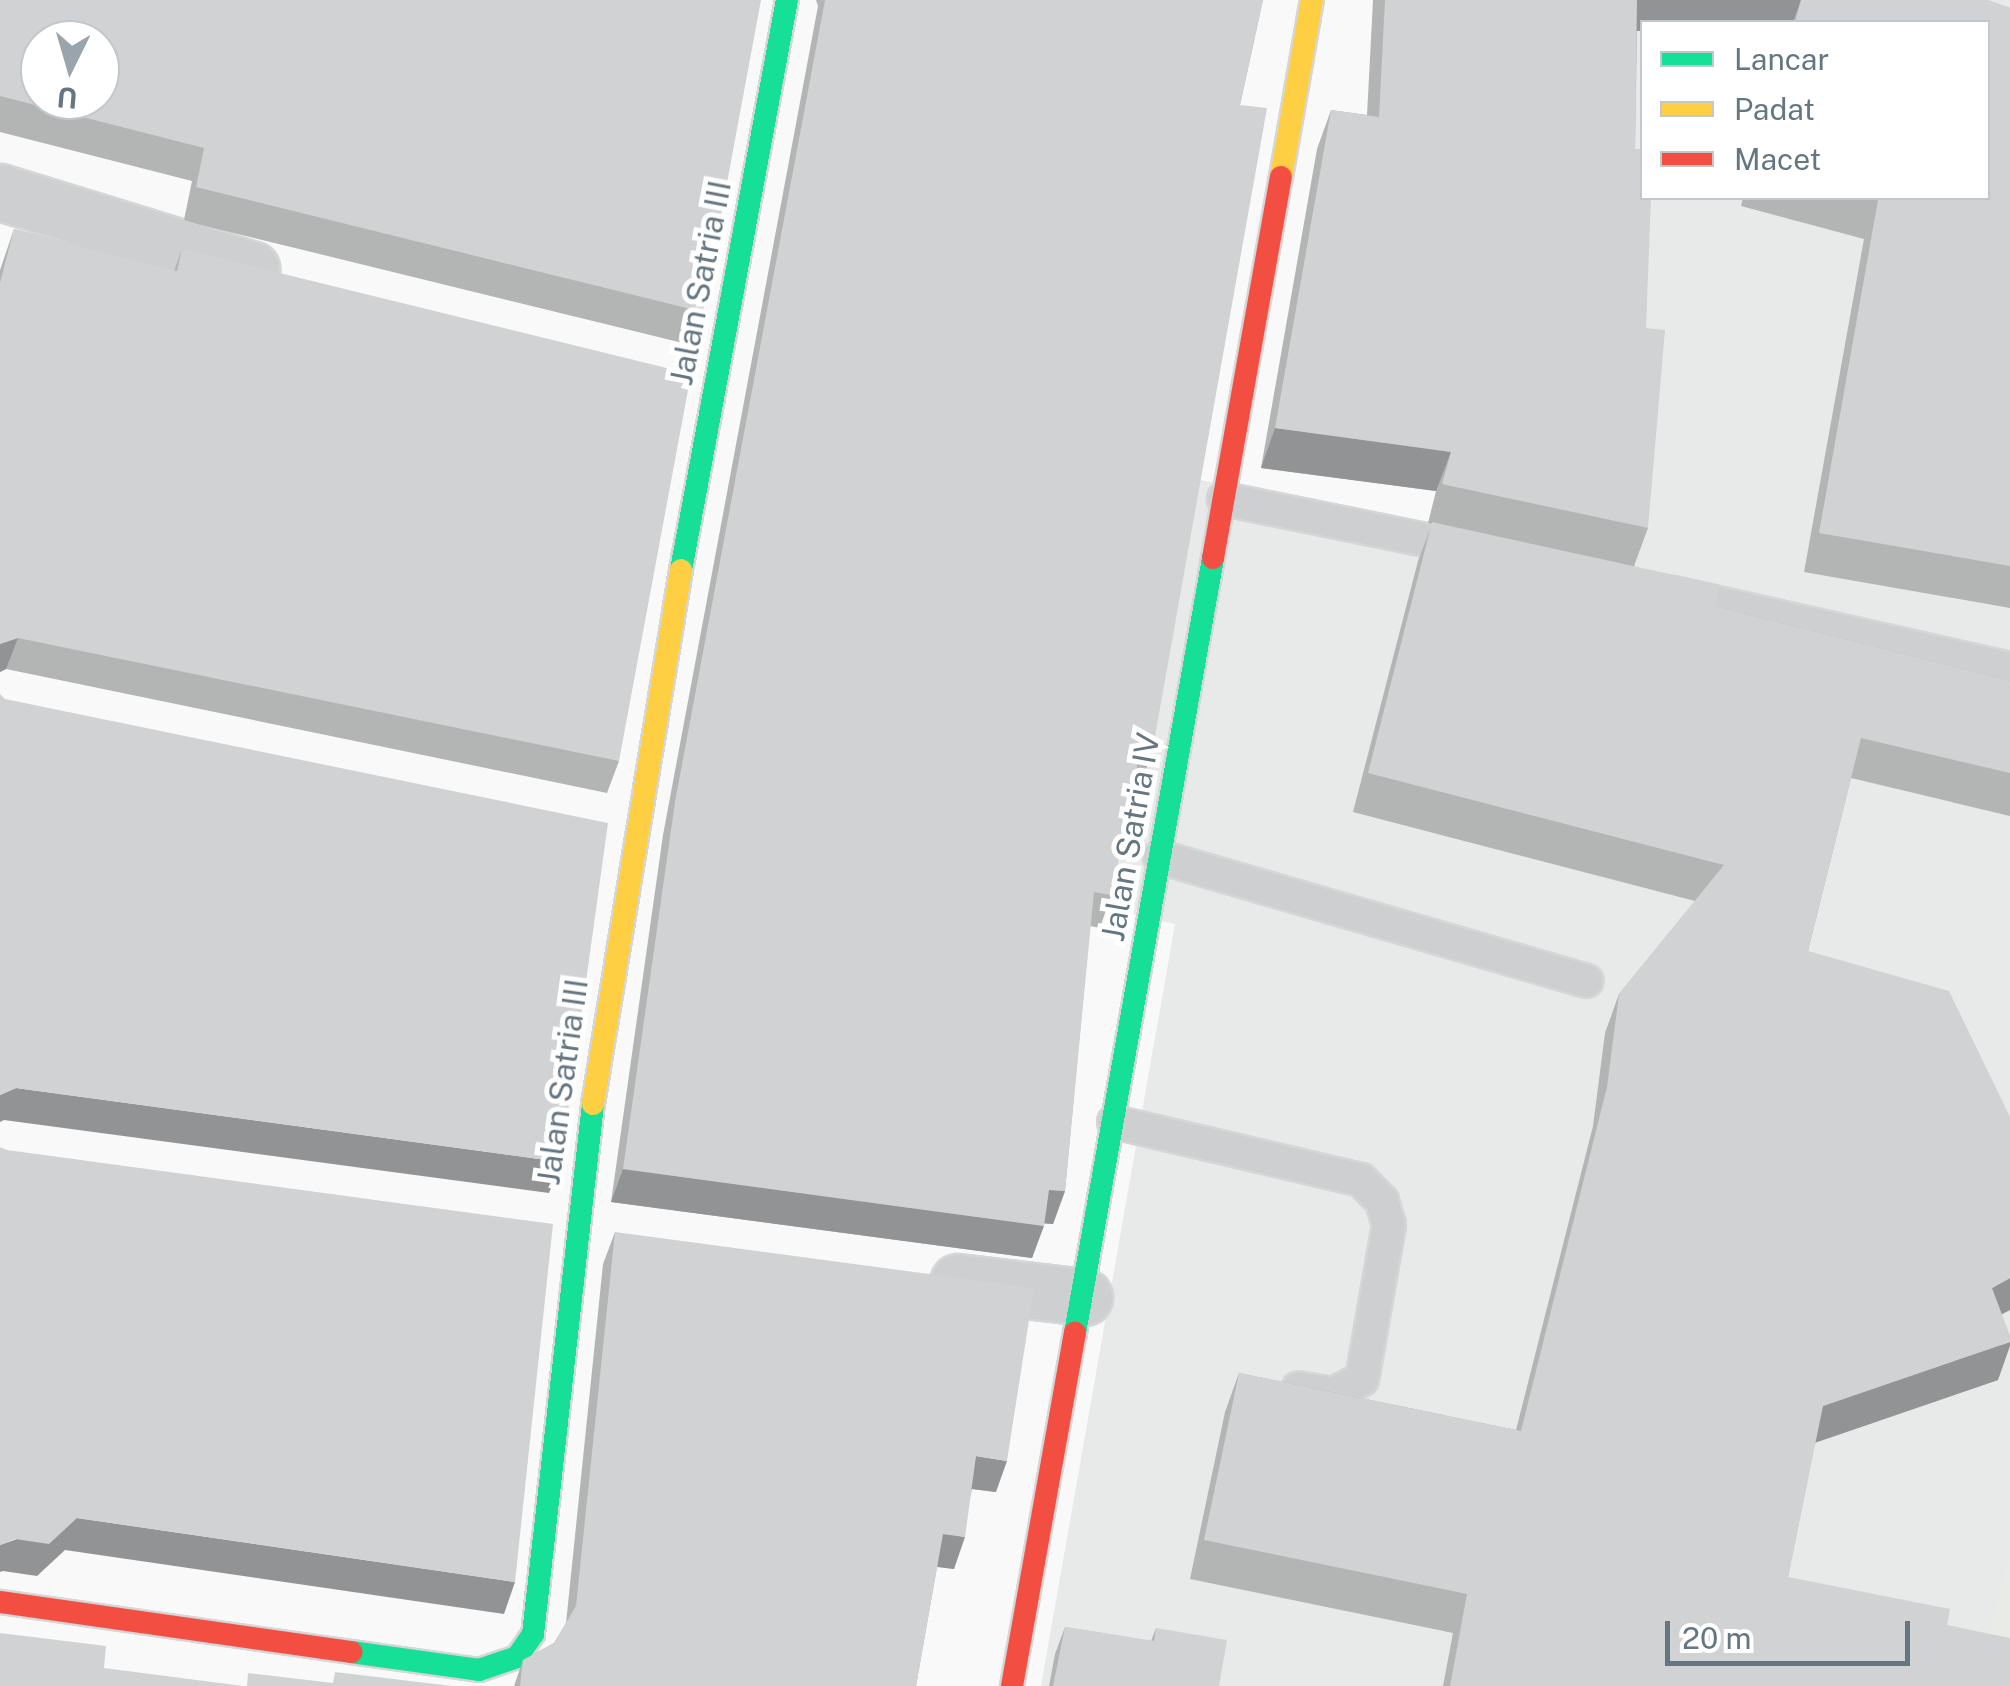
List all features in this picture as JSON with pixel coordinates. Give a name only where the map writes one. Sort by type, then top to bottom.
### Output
[{"type":"street","name":"Jalan Satria III","points":[[0,1602],[479,1670],[517,1657],[533,1634],[613,826],[716,383],[787,0]]},
{"type":"street","name":"Jalan Satria IV","points":[[1012,1686],[1312,0]]},
{"type":"street","points":[[0,192],[106,232],[301,281]]},
{"type":"street","points":[[659,369],[716,383]]},
{"type":"street","points":[[517,1226],[633,1241]]},
{"type":"street","points":[[908,1276],[1084,1298]]},
{"type":"lane","points":[[1224,499],[1512,558]]},
{"type":"lane","points":[[1643,587],[2010,670]]},
{"type":"lane","points":[[1160,857],[1586,981]]},
{"type":"lane","points":[[1114,1122],[1360,1180],[1382,1201],[1389,1225],[1362,1379],[1334,1394],[1262,1382]]},
{"type":"shaded area","points":[[1594,0],[2010,0],[2010,1686],[1041,1686],[1175,924],[849,847],[923,427],[1576,552]]},
{"type":"shaded area","points":[[2010,1555],[2010,1651],[1985,1646]]},
{"type":"building","points":[[0,0],[761,0],[703,312],[196,187],[204,148],[94,120],[120,120],[120,20],[20,20],[20,101],[0,96]]},
{"type":"building","points":[[825,0],[1263,0],[1240,105],[1267,108],[1152,753],[1140,751],[1111,895],[1094,892],[1065,1191],[1049,1190],[1044,1226],[623,1169],[675,802]]},
{"type":"building","points":[[1385,0],[1637,0],[1635,149],[1640,149],[1640,200],[1651,200],[1646,328],[1665,330],[1648,528],[1442,484],[1451,452],[1275,428],[1331,110],[1379,117]]},
{"type":"building","points":[[1801,0],[1987,0],[2010,8],[2010,566],[1819,533],[1878,200],[1990,200],[1990,20],[1796,20]]},
{"type":"building","points":[[14,229],[177,271],[182,249],[691,374],[619,761],[18,638],[0,644],[0,283]]},
{"type":"building","points":[[1432,522],[1720,585],[1715,606],[2010,681],[2010,773],[1861,738],[1808,951],[1949,991],[2010,1117],[2010,1278],[1992,1288],[2010,1342],[1823,1406],[1788,1577],[1950,1609],[1947,1625],[2010,1638],[2010,1686],[1450,1686],[1467,1594],[1204,1540],[1239,1373],[1521,1431],[1607,1087],[1619,994],[1724,865],[1368,773]]},
{"type":"building","points":[[0,694],[5,699],[608,823],[561,1162],[16,1088],[0,1095]]},
{"type":"building","points":[[0,1147],[553,1224],[515,1582],[77,1518],[49,1544],[15,1539],[0,1545]]},
{"type":"building","points":[[615,1232],[1034,1288],[1007,1461],[976,1456],[965,1537],[943,1534],[916,1686],[520,1686],[523,1660],[554,1643],[576,1606]]},
{"type":"building","points":[[1065,1627],[1154,1641],[1156,1628],[1227,1640],[1219,1686],[1053,1686]]},
{"type":"building","points":[[0,1633],[106,1646],[104,1668],[243,1686],[0,1686]]},
{"type":"building","points":[[335,1672],[452,1686],[247,1686],[248,1673],[333,1683]]},
{"type":"traffic: fast","points":[[681,570],[787,0]]},
{"type":"traffic: fast","points":[[1075,1333],[1213,558]]},
{"type":"traffic: fast","points":[[351,1652],[479,1670],[517,1657],[533,1634],[593,1104]]},
{"type":"traffic: slow","points":[[1281,177],[1312,0]]},
{"type":"traffic: slow","points":[[593,1104],[681,570]]},
{"type":"traffic: jam","points":[[1213,558],[1281,177]]},
{"type":"traffic: jam","points":[[1012,1686],[1075,1333]]},
{"type":"traffic: jam","points":[[0,1602],[351,1652]]}]
